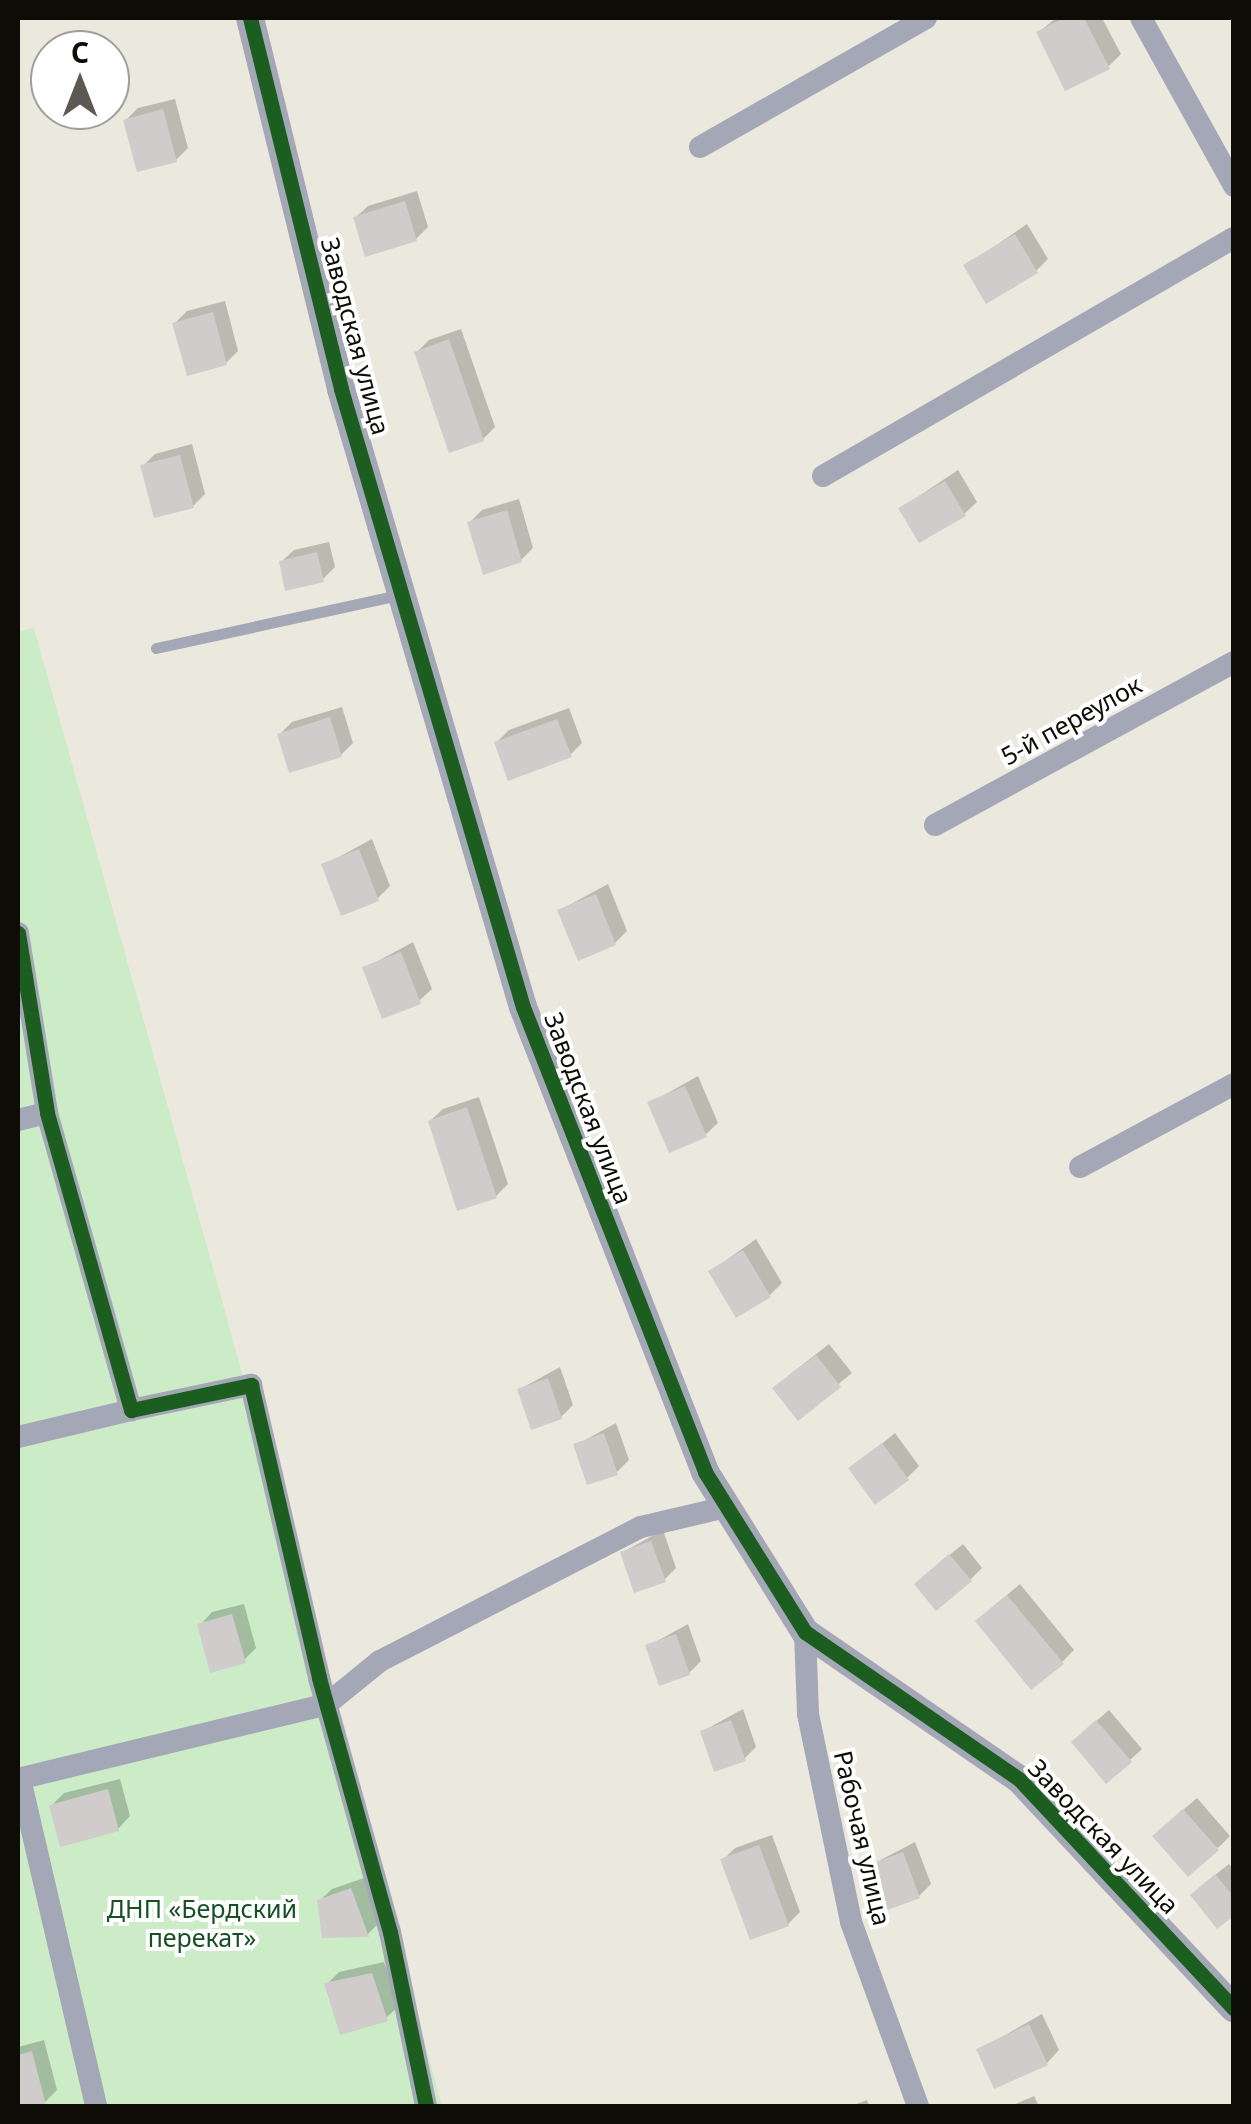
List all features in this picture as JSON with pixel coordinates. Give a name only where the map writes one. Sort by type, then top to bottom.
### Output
[{"type":"street","name":"Заводская улица","points":[[250,18],[342,389],[523,1007],[705,1472],[804,1632],[1020,1780],[1234,2009]]},
{"type":"street","points":[[700,146],[926,18]]},
{"type":"street","points":[[1140,18],[1234,186]]},
{"type":"street","points":[[823,476],[1234,238]]},
{"type":"street","name":"5-й переулок","points":[[935,825],[1234,662]]},
{"type":"street","points":[[18,933],[47,1113],[131,1410]]},
{"type":"street","points":[[1080,1168],[1234,1084]]},
{"type":"street","points":[[18,1120],[47,1113]]},
{"type":"street","points":[[18,1437],[251,1385],[326,1704],[390,1932],[426,2106]]},
{"type":"street","points":[[96,2106],[19,1779],[326,1704],[380,1661],[641,1528],[726,1507]]},
{"type":"street","name":"Рабочая улица","points":[[804,1632],[808,1714],[851,1922],[918,2106]]},
{"type":"lane","points":[[156,648],[402,594]]},
{"type":"green space","name":"ДНП «Бердский перекат»","points":[[34,628],[442,2106],[18,2106],[18,632]]},
{"type":"building","points":[[1064,18],[1084,18],[1110,69],[1065,91],[1036,32]]},
{"type":"building","points":[[163,109],[177,162],[137,172],[126,130],[130,130],[130,118]]},
{"type":"building","points":[[405,201],[417,241],[365,257],[353,217]]},
{"type":"building","points":[[1015,234],[1038,273],[986,304],[963,265]]},
{"type":"building","points":[[213,312],[227,365],[187,376],[172,323]]},
{"type":"building","points":[[449,339],[484,441],[449,453],[414,352]]},
{"type":"building","points":[[180,455],[194,508],[154,518],[140,465]]},
{"type":"building","points":[[945,481],[966,516],[919,543],[898,508]]},
{"type":"building","points":[[507,510],[522,562],[483,575],[467,522]]},
{"type":"building","points":[[317,552],[324,582],[285,591],[279,561]]},
{"type":"building","points":[[330,717],[342,757],[289,773],[277,734]]},
{"type":"building","points":[[557,719],[572,757],[508,781],[494,742]]},
{"type":"building","points":[[359,849],[379,901],[341,916],[321,864]]},
{"type":"building","points":[[596,894],[616,945],[578,961],[557,910]]},
{"type":"building","points":[[401,952],[421,1004],[382,1019],[362,967]]},
{"type":"building","points":[[685,1086],[707,1137],[669,1153],[647,1102]]},
{"type":"building","points":[[467,1107],[497,1198],[457,1211],[428,1121]]},
{"type":"building","points":[[743,1250],[771,1297],[736,1318],[708,1271]]},
{"type":"building","points":[[816,1355],[841,1387],[798,1421],[772,1388]]},
{"type":"building","points":[[548,1378],[562,1419],[531,1430],[517,1389]]},
{"type":"building","points":[[604,1433],[618,1475],[587,1485],[573,1444]]},
{"type":"building","points":[[882,1443],[909,1480],[875,1505],[848,1468]]},
{"type":"building","points":[[651,1541],[666,1582],[634,1593],[620,1552]]},
{"type":"building","points":[[949,1554],[972,1581],[936,1611],[914,1584]]},
{"type":"building","points":[[1007,1595],[1064,1664],[1031,1690],[975,1621]]},
{"type":"building","points":[[232,1614],[246,1663],[210,1673],[197,1624]]},
{"type":"building","points":[[676,1634],[690,1675],[659,1686],[645,1645]]},
{"type":"building","points":[[731,1720],[746,1761],[714,1772],[700,1731]]},
{"type":"building","points":[[1096,1720],[1132,1762],[1106,1784],[1071,1742]]},
{"type":"building","points":[[108,1789],[119,1831],[60,1847],[49,1805]]},
{"type":"building","points":[[1183,1809],[1219,1850],[1188,1877],[1152,1836]]},
{"type":"building","points":[[759,1845],[789,1926],[750,1940],[720,1859]]},
{"type":"building","points":[[903,1852],[920,1898],[885,1911],[869,1865]]},
{"type":"building","points":[[1215,1874],[1234,1897],[1234,1916],[1217,1929],[1190,1895]]},
{"type":"building","points":[[351,1888],[369,1937],[322,1938],[317,1900]]},
{"type":"building","points":[[372,1973],[388,2021],[340,2035],[324,1983]]},
{"type":"building","points":[[1029,2024],[1048,2065],[994,2089],[976,2049]]},
{"type":"building","points":[[32,2051],[46,2105],[18,2106],[18,2055]]},
{"type":"cycle path","points":[[250,18],[341,389],[523,1007],[705,1472],[805,1632],[1020,1780],[1234,2009]]},
{"type":"cycle path","points":[[18,933],[47,1113],[131,1410],[251,1385],[319,1678],[390,1932],[426,2106]]}]
